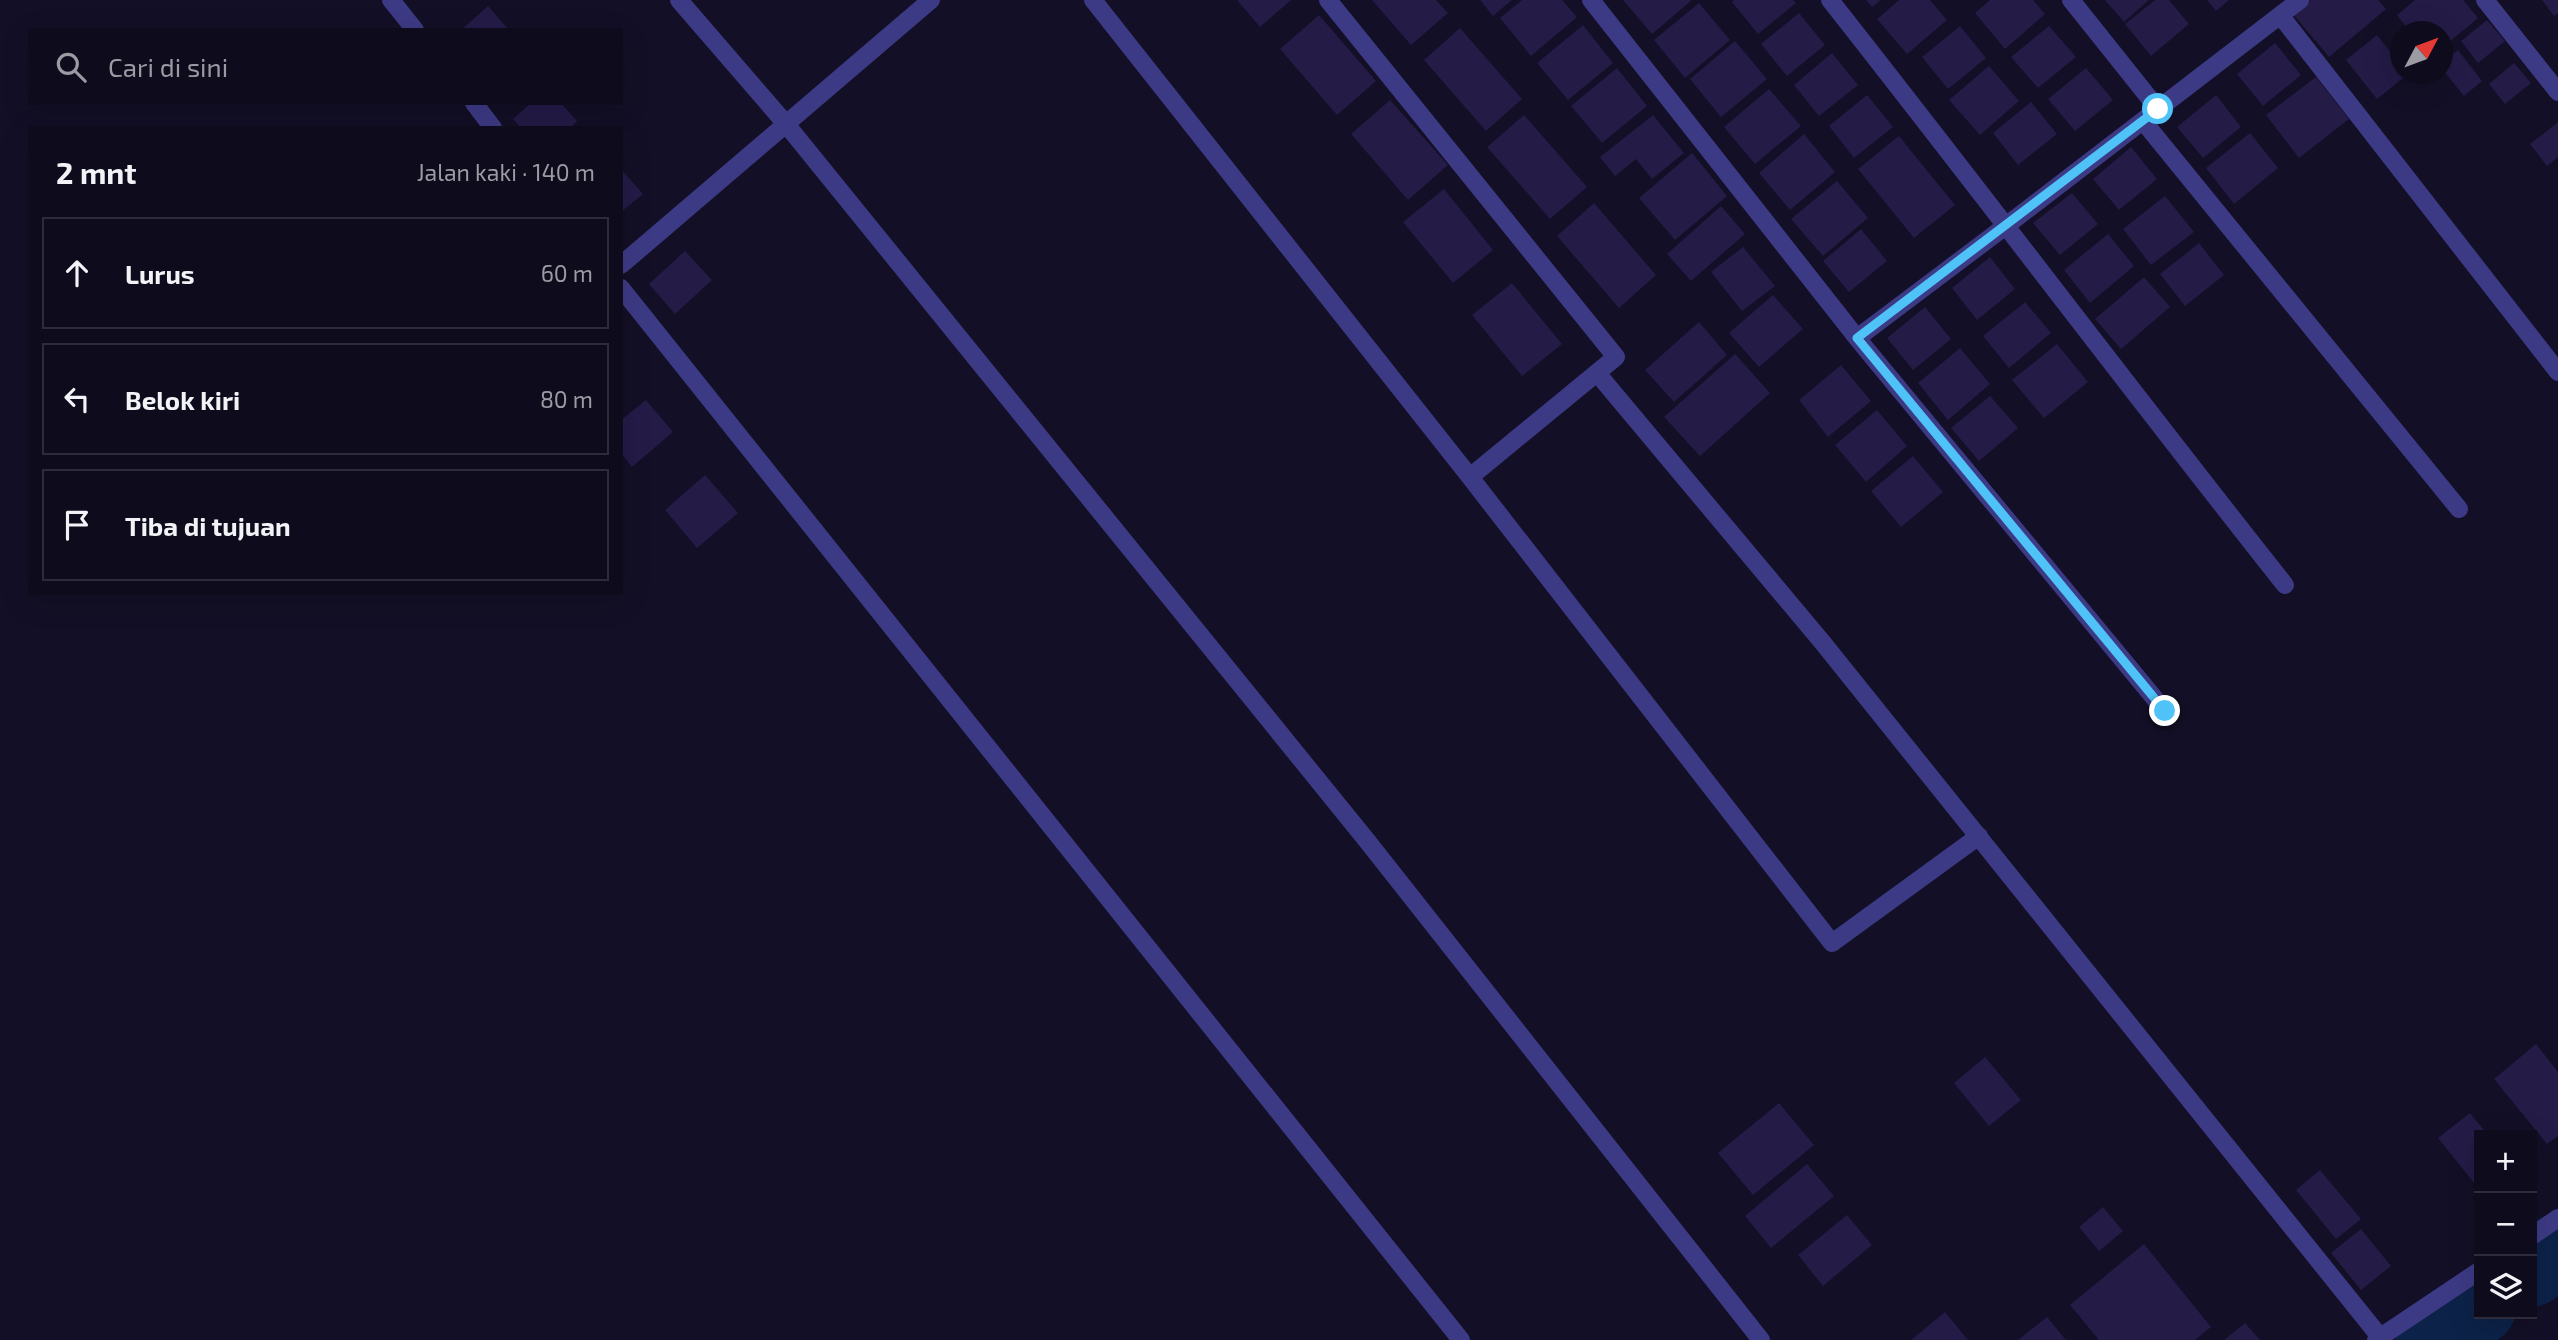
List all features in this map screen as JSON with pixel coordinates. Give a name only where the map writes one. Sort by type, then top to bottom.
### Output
[{"type":"street","points":[[391,0],[413,28]]},
{"type":"street","points":[[678,0],[786,124],[1367,842],[1760,1340]]},
{"type":"street","points":[[623,263],[931,0]]},
{"type":"street","points":[[1093,0],[1470,477],[1832,943],[1979,836]]},
{"type":"street","points":[[1328,0],[1616,357],[1470,477]]},
{"type":"street","points":[[1591,0],[1857,338],[2165,711]]},
{"type":"street","points":[[1830,0],[2007,226],[2133,393],[2285,585]]},
{"type":"street","points":[[2071,0],[2158,109]]},
{"type":"street","points":[[1857,338],[2300,0]]},
{"type":"street","points":[[2485,0],[2558,92]]},
{"type":"street","points":[[2280,15],[2558,372]]},
{"type":"street","points":[[476,105],[491,126]]},
{"type":"street","points":[[2143,121],[2459,509]]},
{"type":"street","points":[[623,291],[1461,1340]]},
{"type":"street","points":[[1597,373],[1823,643],[2378,1339],[2474,1274]]},
{"type":"street","points":[[2537,1233],[2558,1218]]},
{"type":"building","points":[[1237,0],[1291,0],[1260,27]]},
{"type":"building","points":[[1372,0],[1436,0],[1448,13],[1411,45]]},
{"type":"building","points":[[1480,0],[1512,0],[1493,16]]},
{"type":"building","points":[[1522,0],[1562,0],[1577,17],[1531,56],[1500,18]]},
{"type":"building","points":[[1623,0],[1692,0],[1652,34]]},
{"type":"building","points":[[1793,0],[1796,3],[1758,34],[1732,2]]},
{"type":"building","points":[[1866,0],[1881,0],[1872,7]]},
{"type":"building","points":[[1899,0],[1930,0],[1947,20],[1907,54],[1877,19]]},
{"type":"building","points":[[1990,0],[2033,0],[2045,14],[2005,49],[1975,13]]},
{"type":"building","points":[[2105,0],[2149,0],[2124,22]]},
{"type":"building","points":[[2155,0],[2169,0],[2189,24],[2151,56],[2125,24]]},
{"type":"building","points":[[2207,0],[2229,0],[2216,11]]},
{"type":"building","points":[[2310,0],[2378,0],[2386,9],[2329,57],[2293,14]]},
{"type":"building","points":[[2415,0],[2463,0],[2478,18],[2453,39],[2453,21],[2402,21],[2397,15]]},
{"type":"building","points":[[2542,0],[2558,0],[2558,13],[2554,16]]},
{"type":"building","points":[[1699,3],[1730,40],[1685,78],[1654,40]]},
{"type":"building","points":[[488,6],[507,28],[463,28]]},
{"type":"building","points":[[1799,13],[1825,45],[1787,76],[1761,44]]},
{"type":"building","points":[[1319,15],[1376,81],[1337,115],[1280,49]]},
{"type":"building","points":[[2487,20],[2505,41],[2478,63],[2461,41]]},
{"type":"building","points":[[1583,25],[1613,63],[1568,100],[1537,63]]},
{"type":"building","points":[[1960,26],[1986,58],[1948,89],[1922,57]]},
{"type":"building","points":[[2049,26],[2076,57],[2038,88],[2011,57]]},
{"type":"building","points":[[1460,28],[1522,99],[1486,131],[1424,60]]},
{"type":"building","points":[[2377,35],[2390,51],[2390,84],[2396,84],[2377,99],[2346,60]]},
{"type":"building","points":[[1735,41],[1767,79],[1721,117],[1690,79]]},
{"type":"building","points":[[2275,43],[2301,75],[2263,106],[2237,74]]},
{"type":"building","points":[[2458,50],[2482,81],[2464,96],[2453,82],[2453,54]]},
{"type":"building","points":[[1832,53],[1858,85],[1819,116],[1794,85]]},
{"type":"building","points":[[2514,63],[2531,83],[2505,104],[2489,84]]},
{"type":"building","points":[[1989,66],[2019,101],[1980,135],[1949,100]]},
{"type":"building","points":[[1617,68],[1647,106],[1602,143],[1571,106]]},
{"type":"building","points":[[2086,68],[2113,100],[2075,131],[2048,99]]},
{"type":"building","points":[[2316,77],[2349,119],[2299,158],[2266,115]]},
{"type":"building","points":[[1769,89],[1801,126],[1755,164],[1724,127]]},
{"type":"building","points":[[1867,95],[1893,127],[1854,158],[1829,126]]},
{"type":"building","points":[[2216,95],[2241,127],[2203,158],[2177,127]]},
{"type":"building","points":[[1390,100],[1448,165],[1408,200],[1351,134]]},
{"type":"building","points":[[2031,102],[2057,134],[2018,165],[1993,133]]},
{"type":"building","points":[[529,105],[563,105],[577,121],[572,126],[519,126],[513,119]]},
{"type":"building","points":[[1524,115],[1587,187],[1550,219],[1487,147]]},
{"type":"building","points":[[1653,115],[1684,153],[1652,179],[1636,159],[1615,176],[1600,157]]},
{"type":"building","points":[[2558,122],[2558,157],[2547,166],[2530,144]]},
{"type":"building","points":[[2250,133],[2278,168],[2234,204],[2206,168]]},
{"type":"building","points":[[1804,134],[1835,172],[1790,210],[1759,173]]},
{"type":"building","points":[[1899,136],[1955,205],[1914,238],[1858,169]]},
{"type":"building","points":[[2131,147],[2157,179],[2119,210],[2093,179]]},
{"type":"building","points":[[1692,153],[1727,196],[1675,240],[1639,198]]},
{"type":"building","points":[[623,171],[643,194],[623,210]]},
{"type":"building","points":[[1837,181],[1868,218],[1823,256],[1791,219]]},
{"type":"building","points":[[1444,189],[1493,250],[1453,283],[1403,222]]},
{"type":"building","points":[[2072,193],[2098,224],[2060,255],[2033,223]]},
{"type":"building","points":[[2165,196],[2194,232],[2151,265],[2123,229]]},
{"type":"building","points":[[1594,203],[1656,275],[1619,308],[1557,236]]},
{"type":"building","points":[[1721,206],[1745,234],[1691,281],[1667,254]]},
{"type":"building","points":[[1861,229],[1887,261],[1849,292],[1823,261]]},
{"type":"building","points":[[2108,234],[2134,266],[2090,303],[2064,270]]},
{"type":"building","points":[[2199,243],[2224,275],[2185,306],[2160,274]]},
{"type":"building","points":[[1743,247],[1775,286],[1742,311],[1711,272]]},
{"type":"building","points":[[685,251],[712,280],[675,314],[649,284]]},
{"type":"building","points":[[1990,257],[2015,289],[1977,320],[1952,288]]},
{"type":"building","points":[[2144,277],[2170,307],[2121,349],[2095,319]]},
{"type":"building","points":[[1512,283],[1562,344],[1522,376],[1472,315]]},
{"type":"building","points":[[1773,295],[1803,329],[1759,367],[1729,333]]},
{"type":"building","points":[[2025,302],[2051,333],[2009,368],[1983,336]]},
{"type":"building","points":[[1925,307],[1951,339],[1913,370],[1887,338]]},
{"type":"building","points":[[1699,322],[1727,355],[1674,402],[1645,370]]},
{"type":"building","points":[[2057,344],[2088,382],[2044,418],[2012,380]]},
{"type":"building","points":[[1960,348],[1990,384],[1948,420],[1918,383]]},
{"type":"building","points":[[1735,354],[1770,393],[1700,456],[1664,417]]},
{"type":"building","points":[[1841,365],[1871,401],[1828,437],[1799,400]]},
{"type":"building","points":[[1990,396],[2018,428],[1979,461],[1951,428]]},
{"type":"building","points":[[646,400],[673,432],[632,467],[623,456],[623,418]]},
{"type":"building","points":[[1877,410],[1907,446],[1866,482],[1835,445]]},
{"type":"building","points":[[1913,456],[1943,492],[1901,527],[1871,491]]},
{"type":"building","points":[[705,475],[738,513],[697,548],[665,510]]},
{"type":"building","points":[[2536,1044],[2558,1072],[2558,1136],[2547,1144],[2494,1079]]},
{"type":"building","points":[[1985,1057],[2021,1100],[1989,1126],[1954,1083]]},
{"type":"building","points":[[1779,1103],[1814,1145],[1753,1195],[1718,1153]]},
{"type":"building","points":[[2470,1113],[2484,1130],[2474,1130],[2474,1183],[2438,1138]]},
{"type":"building","points":[[1807,1164],[1834,1196],[1771,1248],[1745,1216]]},
{"type":"building","points":[[2320,1170],[2361,1219],[2336,1239],[2296,1190]]},
{"type":"building","points":[[2103,1207],[2123,1231],[2099,1251],[2079,1227]]},
{"type":"building","points":[[1847,1215],[1872,1245],[1823,1286],[1798,1255]]},
{"type":"building","points":[[2361,1229],[2391,1266],[2361,1290],[2331,1253]]},
{"type":"building","points":[[2144,1244],[2211,1327],[2195,1340],[2099,1340],[2070,1305]]},
{"type":"building","points":[[1945,1312],[1968,1340],[1911,1340]]},
{"type":"building","points":[[2047,1317],[2066,1340],[2018,1340]]},
{"type":"building","points":[[2245,1323],[2260,1340],[2224,1340]]},
{"type":"waterway","points":[[2537,1266],[2558,1251]]},
{"type":"waterway","points":[[2433,1340],[2474,1311]]},
{"type":"route","points":[[2158,109],[1857,338],[2165,711]]}]
